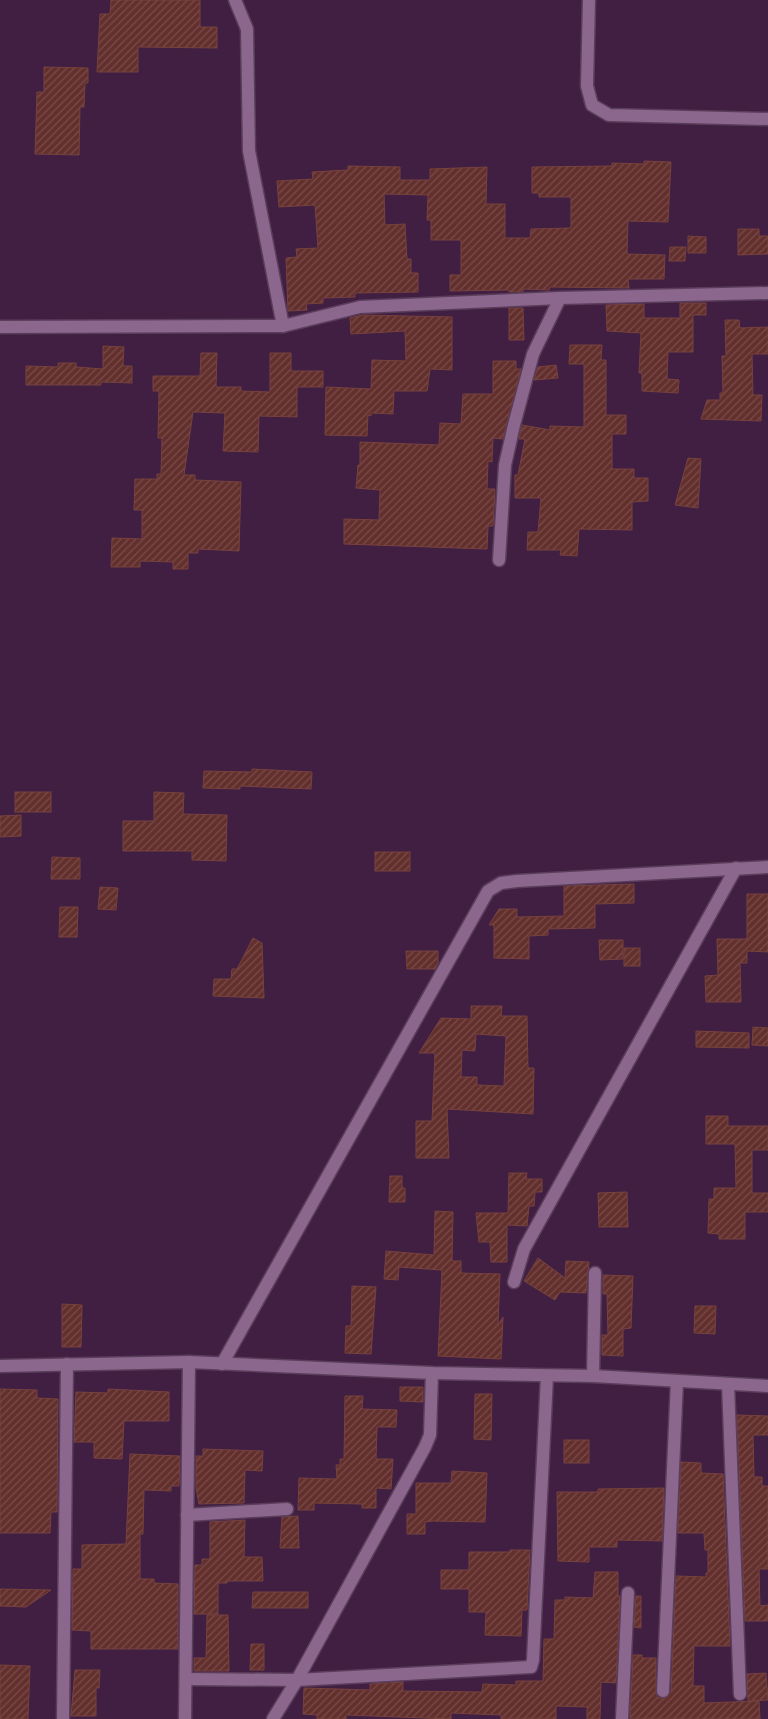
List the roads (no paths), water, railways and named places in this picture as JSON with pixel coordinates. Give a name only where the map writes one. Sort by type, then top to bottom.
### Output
[{"type":"street","points":[[236,0],[246,29],[249,151],[283,326]]},
{"type":"street","points":[[589,0],[587,86],[592,105],[610,116],[768,119]]},
{"type":"street","points":[[0,327],[283,326],[360,307],[560,298],[768,293]]},
{"type":"street","points":[[499,560],[506,465],[513,433],[533,354],[560,298]]},
{"type":"street","points":[[222,1364],[488,891],[501,883],[517,881],[768,867]]},
{"type":"street","points":[[514,1282],[524,1248],[736,868]]},
{"type":"street","points":[[593,1376],[595,1273]]},
{"type":"street","points":[[185,1719],[189,1362]]},
{"type":"street","points":[[0,1366],[189,1362],[432,1373],[593,1376],[768,1386]]},
{"type":"street","points":[[63,1719],[67,1364]]},
{"type":"street","points":[[273,1719],[297,1680],[425,1448],[430,1435],[432,1373]]},
{"type":"street","points":[[186,1679],[297,1680],[531,1667],[533,1660],[546,1376]]},
{"type":"street","points":[[663,1690],[677,1380]]},
{"type":"street","points":[[728,1384],[740,1694]]},
{"type":"street","points":[[187,1515],[287,1510]]},
{"type":"street","points":[[622,1719],[628,1593]]}]
